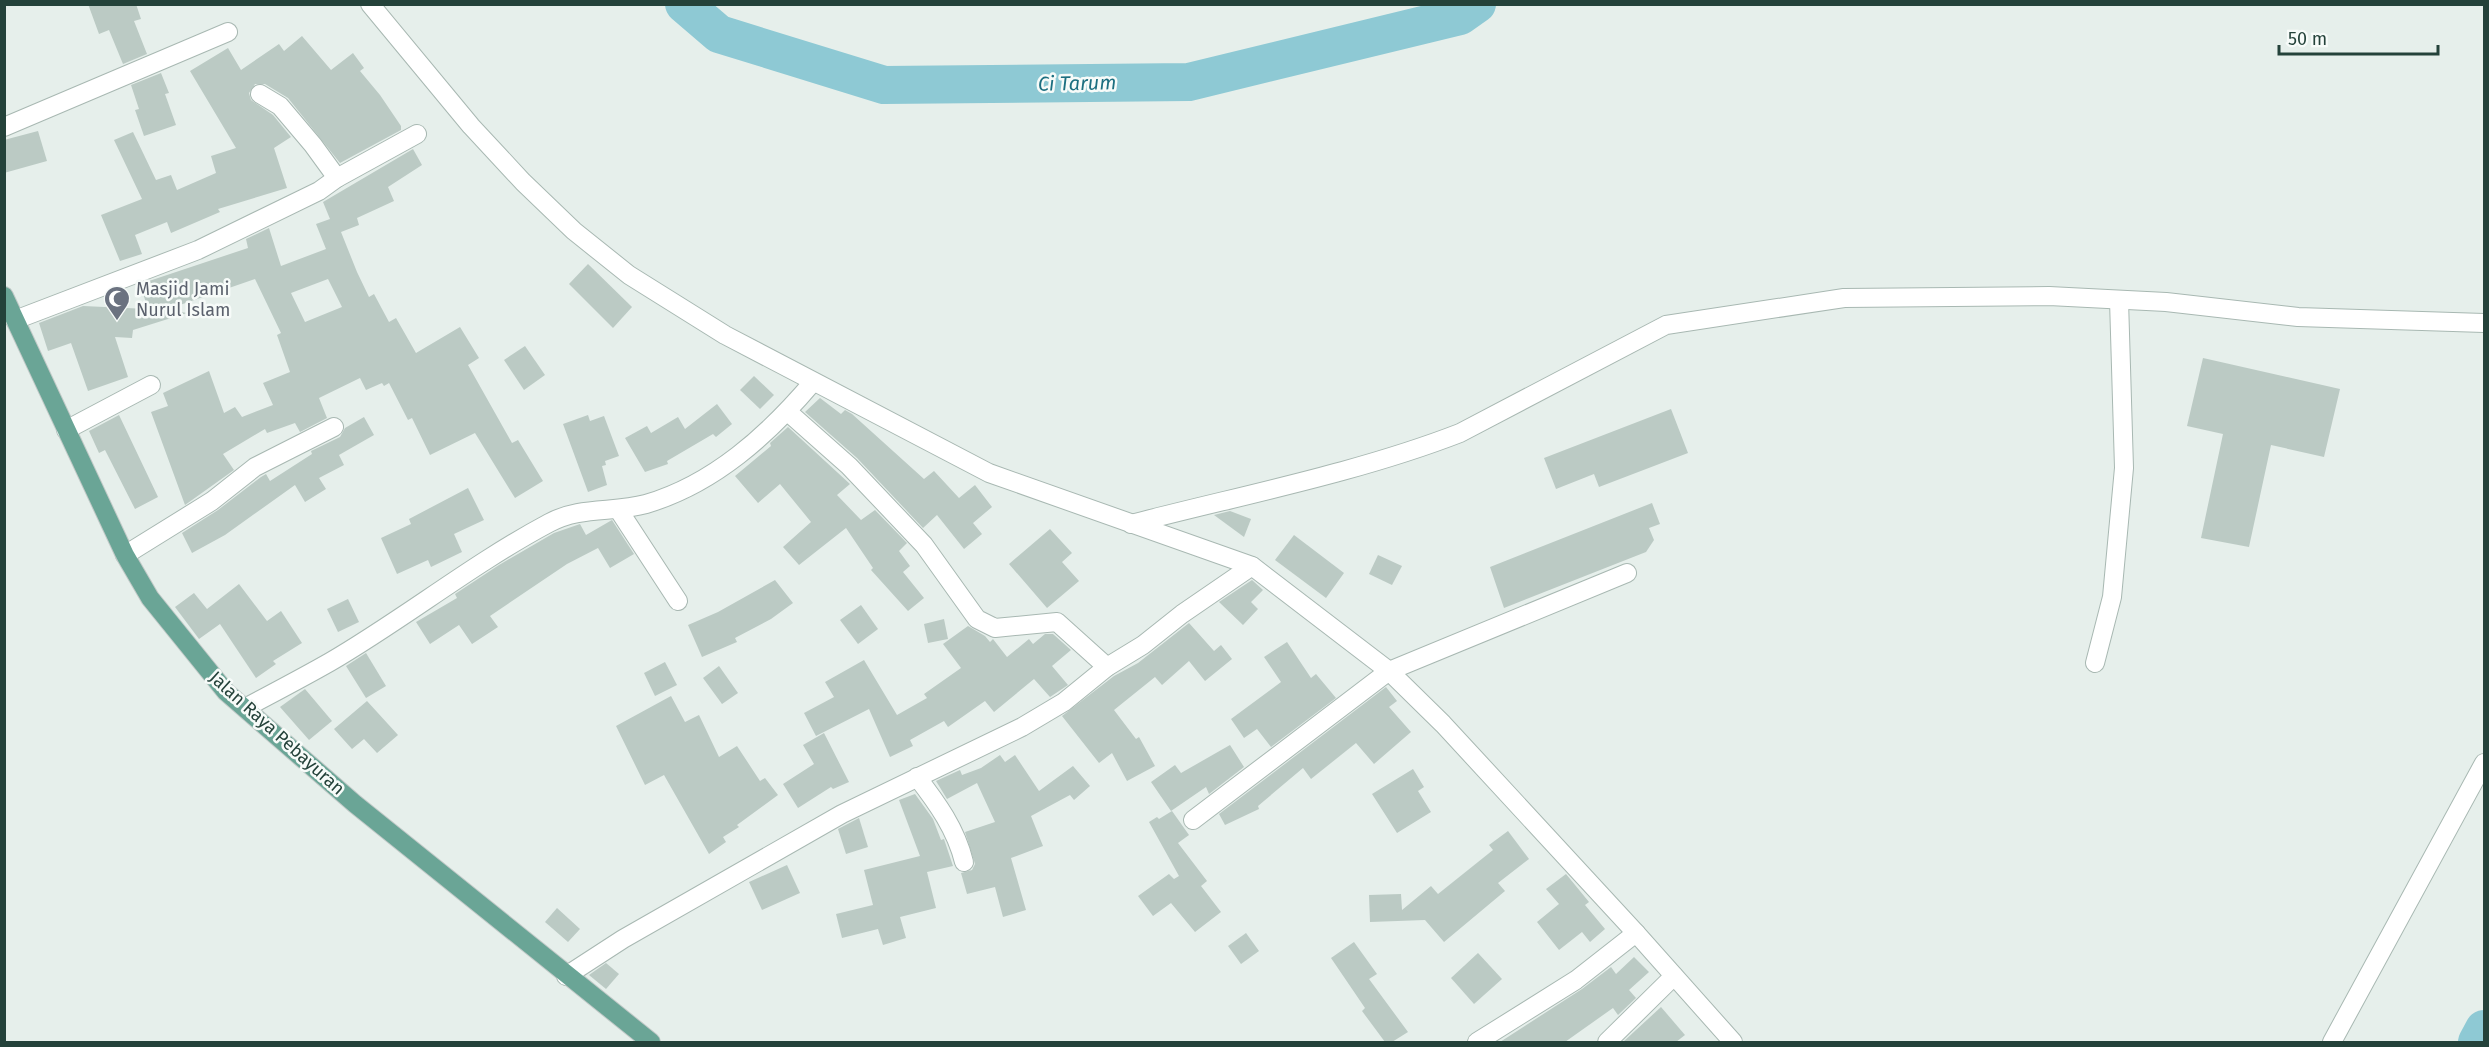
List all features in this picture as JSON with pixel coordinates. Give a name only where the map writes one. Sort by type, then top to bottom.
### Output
[{"type":"main road","name":"Jalan Raya Pebayuran","points":[[4,296],[125,555],[150,598],[226,692],[355,804],[450,878],[566,976],[651,1042]]},
{"type":"street","points":[[370,4],[471,126],[574,231],[629,275],[726,335],[989,473],[1252,566],[1389,671],[1443,724],[1733,1042]]},
{"type":"street","points":[[4,127],[228,32]]},
{"type":"street","points":[[260,94],[280,106],[314,145],[337,178]]},
{"type":"street","points":[[15,320],[198,250],[319,191],[337,178],[417,134]]},
{"type":"street","points":[[1131,524],[1374,461],[1460,433],[1659,328],[1844,298],[2049,296],[2119,300],[2298,318],[2484,323]]},
{"type":"street","points":[[2095,663],[2112,597],[2124,468],[2119,300]]},
{"type":"street","points":[[245,708],[331,662],[520,538],[564,515],[589,509],[618,509],[645,504],[708,478],[740,454],[788,412],[813,382]]},
{"type":"street","points":[[66,430],[151,385]]},
{"type":"street","points":[[788,412],[849,466],[924,545],[977,620],[995,628],[1057,622],[1107,667]]},
{"type":"street","points":[[125,555],[212,501],[255,467],[334,427]]},
{"type":"street","points":[[618,509],[678,601]]},
{"type":"street","points":[[566,976],[615,944],[832,820],[1022,727],[1064,702],[1107,667],[1143,645],[1182,614],[1252,566]]},
{"type":"street","points":[[1193,820],[1389,671],[1628,573]]},
{"type":"street","points":[[2332,1042],[2484,763]]},
{"type":"street","points":[[917,777],[938,805],[954,833],[964,862]]},
{"type":"street","points":[[1478,1042],[1576,980],[1636,933]]},
{"type":"street","points":[[1607,1042],[1674,975]]},
{"type":"building","points":[[88,4],[136,4],[141,19],[134,21],[147,54],[123,64],[109,30],[99,34]]},
{"type":"building","points":[[302,36],[331,70],[353,53],[364,68],[360,71],[380,95],[401,126],[401,130],[340,163],[288,98],[265,84],[255,84],[249,93],[251,100],[273,115],[291,137],[274,148],[287,188],[218,209],[220,212],[171,233],[167,222],[135,235],[142,254],[120,261],[101,215],[142,199],[114,140],[133,132],[156,180],[171,175],[177,190],[216,173],[211,156],[236,148],[190,71],[228,48],[241,70],[279,44],[284,51]]},
{"type":"building","points":[[161,73],[169,93],[165,94],[176,125],[144,136],[135,110],[139,109],[131,85]]},
{"type":"building","points":[[38,131],[47,161],[4,173],[4,140]]},
{"type":"building","points":[[413,149],[422,165],[388,187],[394,201],[357,218],[359,225],[341,232],[369,297],[374,294],[389,322],[396,318],[416,353],[460,327],[479,358],[468,365],[512,443],[518,440],[543,481],[515,498],[475,433],[430,455],[412,418],[408,420],[389,383],[384,386],[382,383],[366,390],[360,378],[319,398],[327,418],[300,432],[295,423],[267,433],[265,429],[223,454],[234,470],[185,505],[151,412],[168,406],[163,393],[209,371],[224,413],[235,407],[242,417],[273,405],[263,383],[290,372],[277,335],[281,333],[255,279],[174,307],[175,311],[187,313],[133,330],[132,338],[115,337],[128,377],[88,391],[71,343],[48,351],[39,323],[83,306],[148,309],[140,284],[248,248],[246,239],[269,228],[281,266],[326,249],[316,224],[330,219],[323,202]],"holes":[[[328,279],[342,307],[305,322],[291,293]]]},
{"type":"building","points":[[588,264],[632,307],[613,328],[569,284]]},
{"type":"building","points":[[525,346],[545,375],[524,390],[504,360]]},
{"type":"building","points":[[2203,358],[2340,389],[2324,457],[2271,445],[2249,547],[2201,538],[2223,434],[2187,426]]},
{"type":"building","points":[[754,376],[774,395],[760,409],[740,390]]},
{"type":"building","points":[[820,398],[841,414],[845,410],[852,414],[924,479],[934,471],[959,498],[975,485],[992,507],[973,523],[982,534],[964,549],[937,515],[923,528],[857,458],[805,412]]},
{"type":"building","points":[[717,404],[732,424],[716,437],[713,434],[667,461],[668,464],[645,472],[625,438],[647,426],[651,433],[678,417],[685,429]]},
{"type":"building","points":[[1671,409],[1688,453],[1599,487],[1594,474],[1556,489],[1544,458]]},
{"type":"building","points":[[119,415],[158,497],[135,509],[105,450],[99,453],[89,431]]},
{"type":"building","points":[[588,415],[590,421],[604,416],[619,456],[605,461],[606,465],[602,466],[607,485],[588,492],[563,424]]},
{"type":"building","points":[[364,417],[374,435],[339,455],[344,465],[319,478],[326,489],[305,502],[295,485],[225,535],[192,553],[182,533],[218,510],[261,477],[266,474],[270,481],[312,454],[311,451],[340,437],[345,428]]},
{"type":"building","points":[[788,427],[850,484],[837,495],[861,520],[875,510],[907,543],[899,551],[910,566],[903,572],[924,598],[908,611],[871,570],[873,568],[846,528],[799,565],[783,547],[811,522],[780,484],[758,503],[735,476],[771,446],[770,443]]},
{"type":"building","points":[[468,488],[484,520],[454,534],[462,552],[431,567],[428,560],[397,574],[381,538],[411,524],[409,519]]},
{"type":"building","points":[[1652,503],[1660,524],[1649,528],[1654,540],[1646,552],[1504,608],[1490,567]]},
{"type":"building","points":[[1230,511],[1251,519],[1244,537],[1214,515]]},
{"type":"building","points":[[612,520],[634,554],[610,568],[598,548],[567,564],[490,616],[498,627],[472,644],[459,625],[430,644],[416,622],[457,598],[455,594],[499,565],[554,533],[580,524],[586,535]]},
{"type":"building","points":[[1050,529],[1072,553],[1062,562],[1079,581],[1047,608],[1009,564]]},
{"type":"building","points":[[1294,535],[1344,573],[1326,598],[1275,560]]},
{"type":"building","points":[[1378,555],[1402,566],[1392,585],[1369,574]]},
{"type":"building","points":[[775,580],[793,603],[771,619],[735,638],[737,642],[702,657],[688,625],[718,612]]},
{"type":"building","points":[[1252,580],[1263,590],[1251,602],[1258,609],[1243,625],[1219,602]]},
{"type":"building","points":[[239,584],[267,621],[281,611],[302,643],[273,661],[276,664],[256,678],[220,624],[199,639],[175,607],[194,593],[207,609]]},
{"type":"building","points":[[348,599],[359,622],[338,632],[327,609]]},
{"type":"building","points":[[861,605],[878,629],[858,644],[840,620]]},
{"type":"building","points":[[944,619],[948,639],[928,643],[924,624]]},
{"type":"building","points":[[1189,623],[1214,651],[1221,645],[1232,659],[1205,681],[1189,661],[1162,685],[1155,677],[1114,710],[1136,739],[1139,737],[1155,766],[1127,781],[1112,753],[1099,763],[1062,716],[1114,676],[1138,663]]},
{"type":"building","points":[[968,626],[985,636],[990,642],[993,639],[1007,657],[1029,639],[1033,644],[1045,634],[1053,634],[1071,650],[1052,666],[1068,685],[1050,697],[1034,679],[994,712],[985,701],[948,727],[944,721],[910,740],[913,746],[890,757],[869,709],[816,736],[804,713],[834,697],[825,682],[864,660],[897,715],[927,698],[924,694],[961,668],[943,644]]},
{"type":"building","points":[[1287,642],[1311,678],[1316,674],[1336,698],[1271,747],[1257,729],[1244,738],[1231,719],[1281,682],[1264,657]]},
{"type":"building","points":[[366,653],[386,686],[366,698],[346,666]]},
{"type":"building","points":[[665,662],[677,685],[655,696],[644,673]]},
{"type":"building","points":[[719,666],[738,693],[722,704],[703,678]]},
{"type":"building","points":[[1386,687],[1397,701],[1389,707],[1411,732],[1374,764],[1356,743],[1311,779],[1303,768],[1258,806],[1259,809],[1225,825],[1219,814]]},
{"type":"building","points":[[305,689],[332,721],[309,740],[280,707]]},
{"type":"building","points":[[671,696],[685,722],[699,715],[719,757],[737,746],[760,781],[765,778],[778,795],[737,825],[739,827],[723,837],[726,842],[709,854],[664,775],[645,785],[616,726]]},
{"type":"building","points":[[367,701],[398,735],[377,753],[364,739],[352,749],[334,729]]},
{"type":"building","points":[[824,733],[849,782],[833,789],[831,787],[798,808],[783,784],[814,764],[803,745]]},
{"type":"building","points":[[1230,745],[1244,767],[1209,794],[1206,787],[1171,811],[1151,782],[1175,765],[1181,773]]},
{"type":"building","points":[[1000,755],[1005,762],[1015,755],[1039,791],[1073,766],[1090,786],[1074,800],[1070,795],[1031,816],[1043,846],[1011,858],[1026,910],[1003,917],[995,887],[967,894],[961,873],[972,870],[975,864],[965,832],[995,822],[977,783],[947,799],[936,781],[960,770],[962,775],[981,768]]},
{"type":"building","points":[[1413,769],[1424,787],[1418,791],[1431,812],[1397,833],[1372,794]]},
{"type":"building","points":[[915,794],[933,819],[941,840],[944,839],[953,866],[927,872],[936,908],[900,917],[906,938],[883,945],[878,929],[842,938],[836,914],[873,905],[864,870],[920,856],[899,800]]},
{"type":"building","points":[[1172,811],[1189,835],[1178,843],[1207,881],[1201,886],[1221,912],[1195,932],[1171,903],[1153,916],[1138,896],[1169,874],[1174,879],[1179,876],[1149,822]]},
{"type":"building","points":[[859,818],[868,847],[846,854],[838,829]]},
{"type":"building","points":[[1508,831],[1529,859],[1498,883],[1505,891],[1444,942],[1425,920],[1370,922],[1369,895],[1401,894],[1402,910],[1431,886],[1438,894],[1493,850],[1489,845]]},
{"type":"building","points":[[787,865],[800,893],[762,910],[749,882]]},
{"type":"building","points":[[1566,874],[1589,902],[1585,905],[1605,929],[1590,942],[1582,932],[1559,950],[1537,922],[1559,904],[1546,889]]},
{"type":"building","points":[[557,908],[580,929],[568,942],[545,922]]},
{"type":"building","points":[[1246,933],[1259,951],[1241,964],[1228,946]]},
{"type":"building","points":[[1354,942],[1377,974],[1369,979],[1408,1032],[1392,1042],[1385,1042],[1362,1011],[1365,1008],[1331,958]]},
{"type":"building","points":[[1478,953],[1502,979],[1474,1004],[1451,978]]},
{"type":"building","points":[[1634,957],[1649,972],[1629,990],[1636,998],[1618,1015],[1613,1008],[1565,1042],[1500,1042],[1582,989],[1611,967],[1616,974]]},
{"type":"building","points":[[606,963],[619,974],[606,989],[589,975]]},
{"type":"building","points":[[1661,1007],[1685,1035],[1676,1042],[1623,1042]]},
{"type":"waterway","name":"Ci Tarum","points":[[684,4],[719,34],[884,85],[1189,82],[1460,16],[1477,4]]},
{"type":"waterway","name":"Ci Tarum","points":[[2477,1042],[2484,1029]]},
{"type":"place","name":"Masjid Jami Nurul Islam","points":[[117,322]]}]
